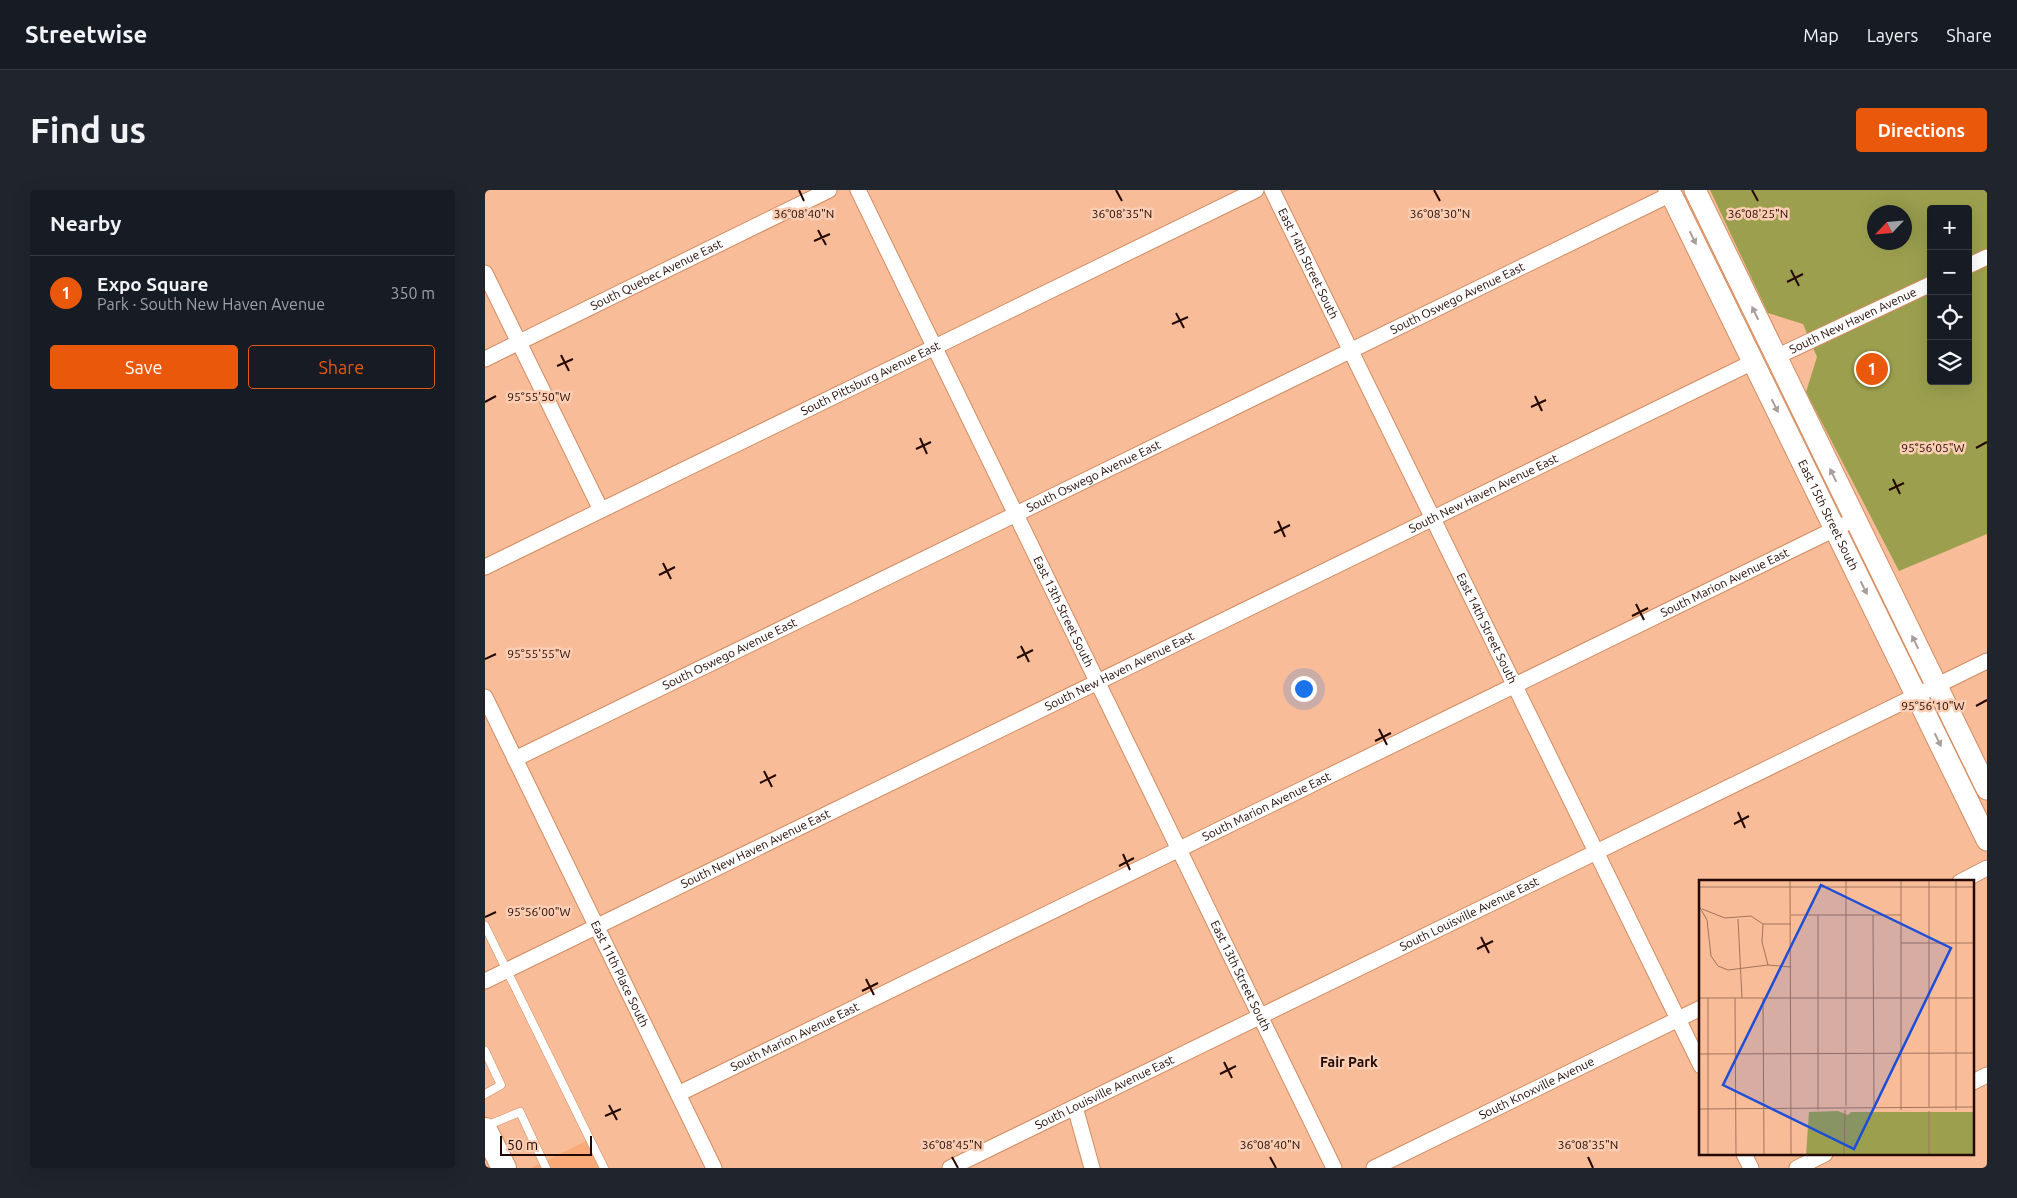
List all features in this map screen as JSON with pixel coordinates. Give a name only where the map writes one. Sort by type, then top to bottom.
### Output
[{"type":"main road","name":"East 15th Street South","points":[[1695,190],[1987,789]]},
{"type":"main road","name":"East 15th Street South","points":[[1673,191],[1753,362],[1987,840]]},
{"type":"main road","points":[[1753,362],[1776,357]]},
{"type":"main road","points":[[485,1128],[504,1168]]},
{"type":"street","name":"South Quebec Avenue East","points":[[485,359],[829,190]]},
{"type":"street","name":"East 13th Street South","points":[[858,190],[1334,1168]]},
{"type":"street","name":"South Pittsburg Avenue East","points":[[485,567],[1256,190]]},
{"type":"street","name":"East 14th Street South","points":[[1272,190],[1699,1062]]},
{"type":"street","name":"South Oswego Avenue East","points":[[515,759],[1351,351],[1673,191]]},
{"type":"street","points":[[1972,264],[1987,257]]},
{"type":"street","points":[[485,273],[601,510]]},
{"type":"street","name":"South New Haven Avenue","points":[[1776,357],[1927,286]]},
{"type":"street","name":"South New Haven Avenue East","points":[[485,981],[1096,681],[1753,362]]},
{"type":"street","name":"South Marion Avenue East","points":[[678,1094],[1855,519]]},
{"type":"street","name":"South Louisville Avenue East","points":[[950,1168],[1987,661]]},
{"type":"street","name":"East 11th Place South","points":[[485,697],[714,1168]]},
{"type":"street","points":[[1964,880],[1987,868]]},
{"type":"street","name":"South Knoxville Avenue","points":[[1374,1168],[1699,1009]]},
{"type":"street","points":[[1975,1081],[1987,1075]]},
{"type":"street","points":[[1075,1107],[1093,1168]]},
{"type":"street","points":[[1745,1156],[1751,1168]]},
{"type":"street","points":[[1797,1168],[1821,1156]]},
{"type":"lane","points":[[485,926],[604,1168]]},
{"type":"lane","points":[[485,1051],[501,1086],[485,1094]]},
{"type":"lane","points":[[485,1128],[520,1112],[546,1168]]},
{"type":"shaded area","points":[[586,1141],[599,1168],[531,1168]]},
{"type":"green space","points":[[1710,190],[1987,190],[1987,534],[1899,571],[1806,392],[1817,357],[1803,324],[1768,313]]},
{"type":"place","name":"Expo Square","points":[[1872,369]]},
{"type":"district","name":"Fair Park","points":[[1349,1062]]}]
